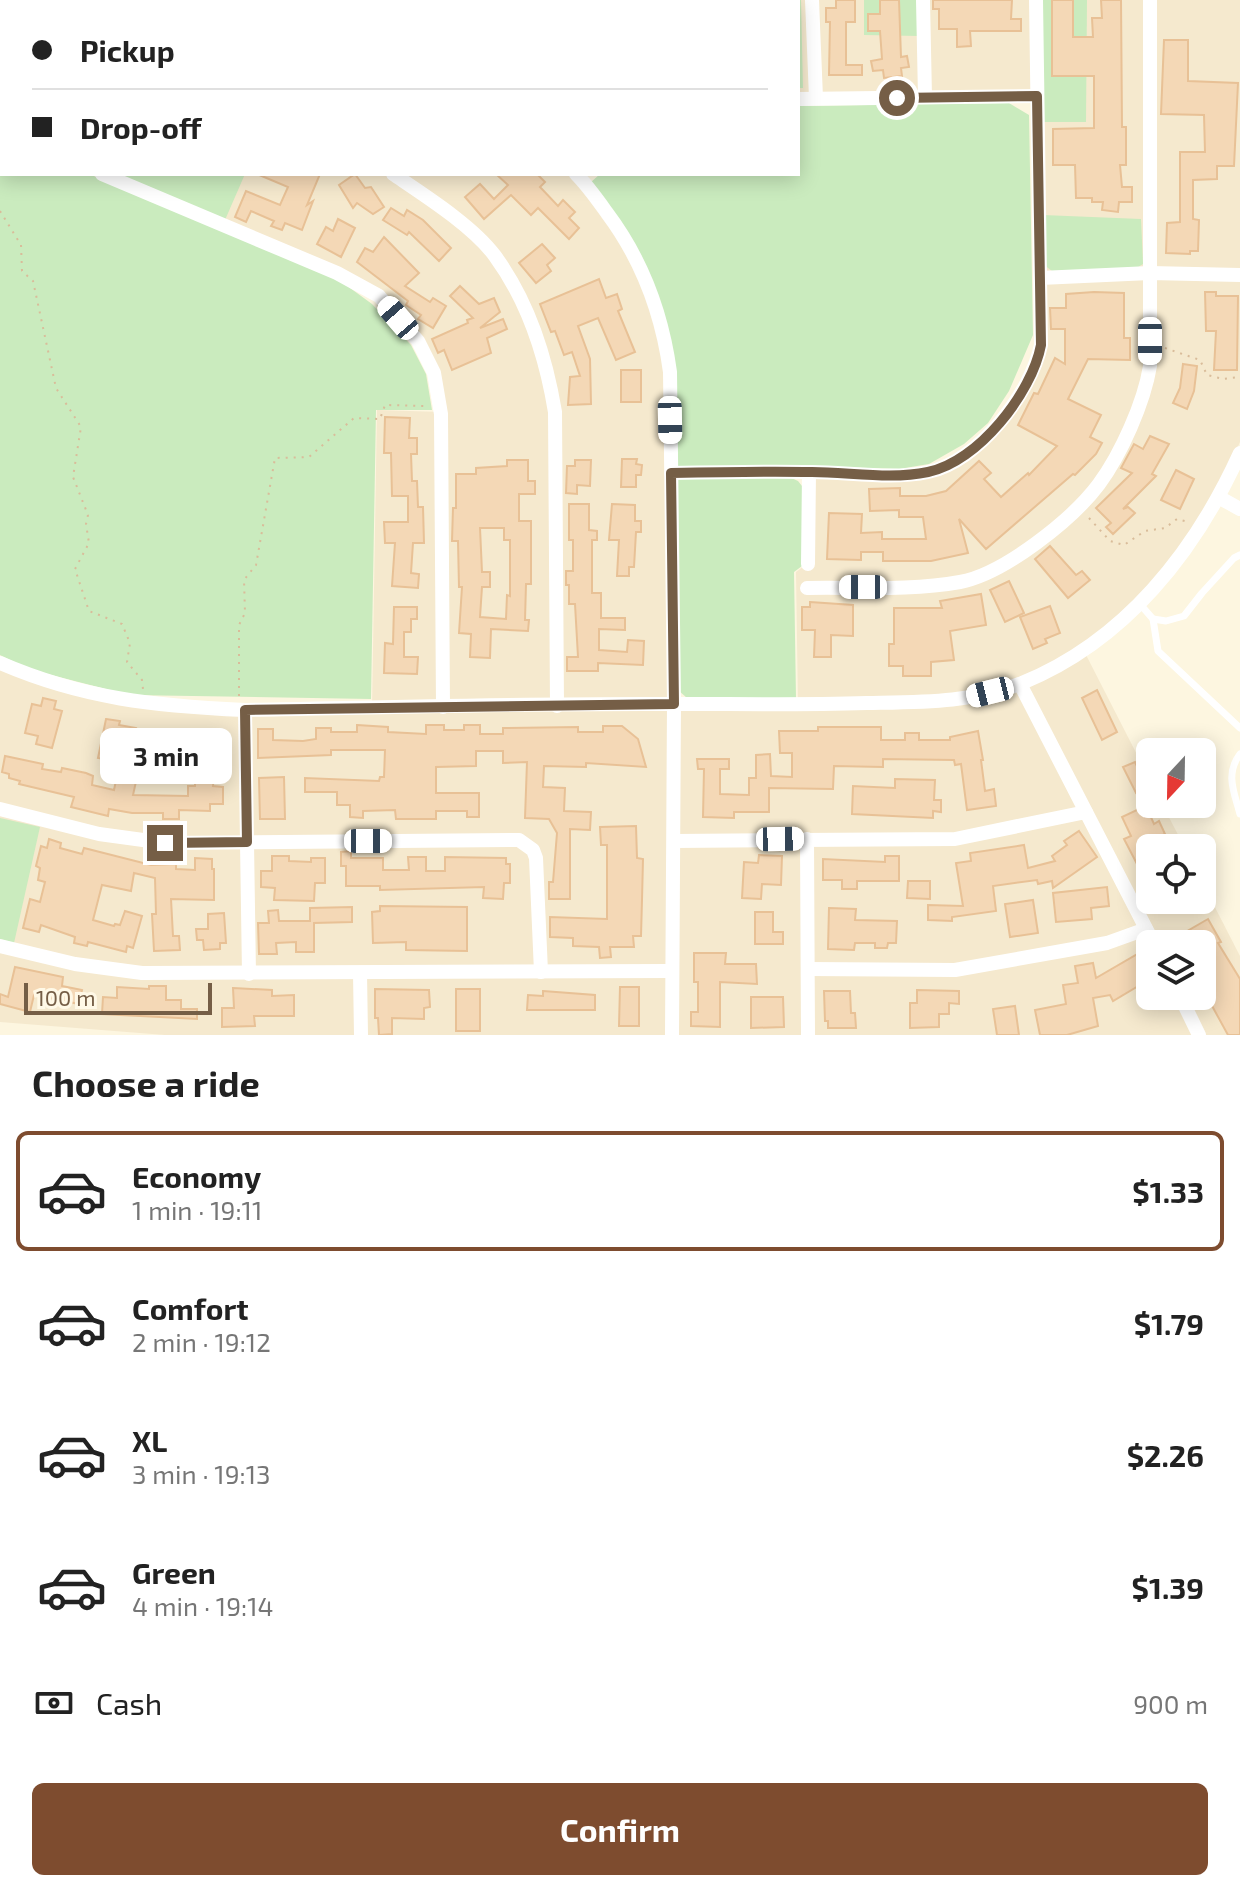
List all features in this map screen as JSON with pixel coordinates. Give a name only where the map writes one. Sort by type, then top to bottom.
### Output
[{"type":"street","points":[[812,0],[816,98]]},
{"type":"street","points":[[923,0],[925,97]]},
{"type":"street","points":[[671,473],[901,475],[929,472],[969,453],[1010,409],[1037,363],[1041,345],[1036,0]]},
{"type":"street","points":[[807,588],[919,587],[963,582],[993,572],[1014,561],[1099,484],[1141,404],[1150,366],[1150,0]]},
{"type":"street","points":[[800,99],[1037,96]]},
{"type":"street","points":[[107,176],[337,273],[379,296],[418,341],[434,373],[439,407],[443,707]]},
{"type":"street","points":[[396,176],[445,210],[494,254],[535,332],[549,375],[555,412],[557,706]]},
{"type":"street","points":[[585,177],[627,240],[648,281],[670,372],[674,704],[672,1035]]},
{"type":"street","points":[[1040,278],[1150,273],[1240,275]]},
{"type":"street","points":[[0,663],[42,681],[105,698],[242,710],[803,705],[960,700],[1020,684],[1083,653],[1139,603],[1180,559],[1220,498],[1240,453]]},
{"type":"street","points":[[808,564],[809,472]]},
{"type":"street","points":[[1220,498],[1240,509]]},
{"type":"street","points":[[808,969],[955,970],[1107,943],[1146,929],[1020,684]]},
{"type":"street","points":[[242,710],[249,974]]},
{"type":"street","points":[[0,809],[99,834],[165,843],[519,840],[533,850],[536,858],[541,972]]},
{"type":"street","points":[[674,841],[955,839],[1086,812]]},
{"type":"street","points":[[807,839],[808,1035]]},
{"type":"street","points":[[0,946],[75,964],[142,973],[672,971]]},
{"type":"street","points":[[360,973],[361,1035]]},
{"type":"street","points":[[1187,1010],[1199,1035]]},
{"type":"lane","points":[[1153,619],[1166,621],[1184,616],[1240,555]]},
{"type":"lane","points":[[1139,603],[1153,619],[1158,651],[1240,728]]},
{"type":"lane","points":[[1240,754],[1230,780],[1240,814]]},
{"type":"path","points":[[0,211],[21,245],[22,271],[33,281],[56,388],[81,427],[73,477],[88,515],[89,543],[75,569],[89,611],[122,624],[130,643],[127,662],[142,680],[145,702]]},
{"type":"path","points":[[1150,341],[1200,360],[1207,375],[1223,379],[1240,377]]},
{"type":"path","points":[[242,710],[239,625],[245,613],[244,580],[256,565],[275,458],[309,457],[354,418],[380,419],[385,405],[439,407]]},
{"type":"path","points":[[1078,505],[1110,541],[1124,545],[1145,531],[1165,528],[1177,519],[1201,527]]},
{"type":"shaded area","points":[[800,0],[1240,0],[1240,442],[1216,495],[1156,581],[1083,649],[1136,753],[1136,818],[1169,818],[1178,834],[1136,834],[1136,914],[1216,914],[1216,909],[1240,956],[1240,1035],[677,1035],[676,707],[798,707],[796,572],[812,560],[812,475],[900,478],[970,457],[1040,364],[1040,94],[800,99]]},
{"type":"shaded area","points":[[112,176],[569,176],[581,186],[622,243],[644,285],[664,369],[668,1035],[165,1035],[0,1022],[0,664],[153,707],[372,710],[377,410],[442,412],[436,372],[381,294]]},
{"type":"green space","points":[[800,0],[801,0],[803,88],[800,88]]},
{"type":"green space","points":[[864,0],[918,0],[919,36],[864,35]]},
{"type":"green space","points":[[1042,0],[1087,0],[1086,122],[1043,122]]},
{"type":"green space","points":[[1009,103],[1029,115],[1033,335],[1009,391],[988,423],[964,444],[929,464],[899,469],[808,466],[675,468],[673,372],[651,280],[590,183],[598,176],[800,176],[800,106]]},
{"type":"green space","points":[[0,176],[94,176],[335,277],[372,304],[411,345],[426,374],[432,410],[376,410],[371,699],[129,695],[28,669],[0,655]]},
{"type":"green space","points":[[121,176],[244,176],[225,220]]},
{"type":"green space","points":[[1043,215],[1141,219],[1143,264],[1135,269],[1052,271],[1043,264]]},
{"type":"green space","points":[[787,476],[798,481],[806,491],[806,563],[794,572],[796,699],[687,698],[678,690],[673,477]]},
{"type":"green space","points":[[0,818],[40,827],[14,943],[0,939]]},
{"type":"building","points":[[836,0],[855,0],[855,22],[846,22],[846,65],[862,65],[862,75],[829,75],[830,22],[826,22],[826,8],[836,8]]},
{"type":"building","points":[[880,0],[899,0],[901,57],[907,56],[909,67],[901,68],[902,76],[884,78],[883,70],[873,71],[871,61],[882,59],[880,31],[868,31],[868,14],[880,14]]},
{"type":"building","points":[[933,0],[1012,0],[1011,19],[1021,19],[1021,31],[970,31],[971,46],[957,47],[957,29],[939,29],[939,9],[933,9]]},
{"type":"building","points":[[1052,0],[1073,0],[1073,37],[1093,37],[1092,18],[1102,18],[1101,0],[1121,0],[1122,127],[1126,127],[1126,165],[1120,165],[1122,187],[1132,187],[1132,202],[1119,202],[1118,212],[1102,210],[1103,202],[1092,202],[1092,198],[1076,198],[1075,165],[1053,165],[1053,129],[1094,128],[1094,76],[1052,76]]},
{"type":"building","points":[[1164,40],[1188,40],[1188,81],[1238,83],[1234,166],[1217,166],[1217,179],[1193,180],[1193,219],[1199,220],[1198,251],[1190,251],[1190,254],[1166,253],[1167,223],[1180,222],[1180,152],[1205,152],[1204,115],[1161,114]]},
{"type":"building","points":[[262,176],[319,176],[307,205],[313,201],[302,230],[285,223],[282,230],[271,226],[274,221],[251,211],[246,222],[235,217],[246,191],[280,205],[288,187]]},
{"type":"building","points":[[356,176],[365,188],[371,187],[384,207],[373,214],[357,203],[353,208],[339,185]]},
{"type":"building","points":[[498,176],[539,176],[545,182],[540,187],[558,206],[563,200],[575,212],[569,218],[579,228],[569,239],[538,208],[531,215],[511,195],[484,219],[465,197],[480,184],[494,199],[508,185]]},
{"type":"building","points":[[391,208],[404,216],[407,210],[423,220],[451,248],[439,261],[409,232],[407,235],[383,220]]},
{"type":"building","points":[[338,219],[355,228],[341,257],[317,244],[326,227],[333,231]]},
{"type":"building","points":[[384,237],[419,273],[405,286],[430,302],[433,298],[446,306],[433,328],[418,319],[421,315],[406,305],[408,301],[357,262],[365,248],[373,252]]},
{"type":"building","points":[[542,244],[555,258],[547,265],[551,271],[536,283],[519,263]]},
{"type":"building","points":[[599,279],[606,298],[617,294],[622,309],[618,311],[635,352],[616,360],[598,318],[578,326],[590,359],[591,404],[568,405],[570,377],[580,376],[572,352],[564,355],[540,304]]},
{"type":"building","points":[[460,286],[479,304],[494,298],[500,312],[480,328],[503,319],[507,329],[487,338],[491,353],[452,370],[444,350],[438,353],[432,339],[473,318],[450,296]]},
{"type":"building","points":[[1205,292],[1216,292],[1216,296],[1238,296],[1237,370],[1214,370],[1216,331],[1206,331]]},
{"type":"building","points":[[1124,293],[1124,338],[1130,338],[1130,360],[1088,359],[1068,399],[1101,415],[1090,437],[1102,443],[1096,454],[1075,475],[986,549],[959,519],[968,553],[931,561],[883,561],[883,552],[861,552],[861,560],[827,559],[829,513],[862,514],[861,533],[882,532],[882,539],[926,539],[923,517],[899,517],[899,510],[870,511],[869,489],[900,488],[900,496],[926,496],[946,491],[979,461],[991,473],[984,479],[1001,497],[1029,475],[1057,446],[1018,425],[1034,393],[1038,394],[1055,358],[1065,364],[1065,329],[1051,329],[1050,308],[1066,308],[1066,294]]},
{"type":"building","points":[[1183,364],[1197,366],[1194,391],[1187,409],[1173,403],[1180,388]]},
{"type":"building","points":[[621,370],[641,370],[641,402],[621,402]]},
{"type":"building","points":[[385,417],[410,418],[409,438],[417,438],[417,454],[411,454],[412,481],[417,481],[418,507],[423,507],[424,543],[413,543],[411,573],[419,574],[418,588],[392,586],[395,543],[385,543],[384,522],[408,522],[408,496],[392,496],[391,453],[384,453]]},
{"type":"building","points":[[1150,436],[1169,444],[1152,474],[1156,476],[1123,509],[1128,507],[1135,513],[1113,534],[1106,527],[1111,523],[1096,508],[1132,473],[1121,468],[1134,444],[1143,449]]},
{"type":"building","points":[[622,459],[637,459],[636,464],[642,465],[641,475],[636,475],[636,487],[621,487]]},
{"type":"building","points":[[507,460],[528,460],[528,481],[535,481],[535,494],[519,494],[519,521],[531,521],[531,584],[526,584],[525,620],[529,620],[528,631],[491,629],[490,658],[470,657],[471,634],[459,633],[462,587],[459,587],[458,541],[452,541],[456,474],[476,474],[476,468],[507,466]],"holes":[[[480,528],[504,528],[504,540],[510,540],[510,596],[507,595],[506,619],[480,617],[482,587],[490,587],[490,572],[482,572]]]},
{"type":"building","points":[[575,460],[591,460],[590,486],[577,485],[577,494],[566,493],[567,466],[575,466]]},
{"type":"building","points":[[1176,470],[1194,479],[1180,509],[1161,500]]},
{"type":"building","points":[[569,504],[589,504],[589,530],[597,531],[597,540],[592,540],[592,593],[601,593],[601,618],[625,618],[625,630],[599,629],[599,650],[627,652],[628,640],[644,641],[643,665],[598,663],[598,671],[567,671],[567,657],[578,657],[575,604],[569,604],[569,585],[566,585],[566,571],[573,571]]},
{"type":"building","points":[[612,504],[635,505],[635,521],[641,521],[641,532],[636,532],[634,567],[629,567],[629,576],[617,576],[619,540],[609,540]]},
{"type":"building","points":[[1050,546],[1076,575],[1082,571],[1090,580],[1068,598],[1035,559]]},
{"type":"building","points":[[1009,581],[1024,613],[1005,622],[990,590]]},
{"type":"building","points":[[981,594],[986,625],[950,631],[954,660],[931,662],[931,676],[903,676],[903,666],[889,666],[889,644],[894,644],[894,608],[942,608],[940,601]]},
{"type":"building","points":[[810,602],[853,605],[853,636],[831,635],[831,657],[814,657],[815,630],[802,630],[802,607],[810,607]]},
{"type":"building","points":[[1050,606],[1060,633],[1045,639],[1047,643],[1033,649],[1020,617]]},
{"type":"building","points":[[394,607],[417,607],[417,619],[411,619],[411,632],[404,632],[404,657],[418,657],[417,674],[384,673],[385,643],[393,644]]},
{"type":"building","points":[[1097,690],[1117,732],[1102,740],[1082,698]]},
{"type":"building","points":[[43,698],[56,701],[54,709],[62,711],[52,748],[36,744],[38,736],[25,733],[32,704],[41,706]]},
{"type":"building","points":[[106,719],[136,728],[131,752],[162,755],[161,770],[139,768],[133,795],[188,796],[188,786],[195,786],[195,775],[214,776],[213,786],[223,787],[223,804],[210,804],[210,811],[179,810],[179,819],[163,819],[163,813],[109,809],[108,816],[71,807],[74,797],[19,784],[20,781],[2,772],[5,756],[43,764],[42,769],[61,772],[62,768],[86,773],[93,776],[92,785],[114,790],[120,762],[98,758]]},
{"type":"building","points":[[357,725],[388,727],[388,732],[426,734],[426,725],[444,725],[444,730],[464,730],[464,725],[480,725],[480,734],[503,734],[503,728],[578,727],[578,732],[603,732],[603,726],[622,726],[638,739],[646,767],[586,763],[586,767],[544,766],[543,787],[565,788],[564,811],[591,812],[590,830],[570,829],[570,899],[549,899],[557,833],[549,819],[525,818],[527,762],[503,763],[503,751],[476,751],[476,766],[436,767],[436,793],[479,793],[479,817],[467,817],[467,811],[436,811],[436,819],[396,819],[395,810],[363,811],[363,818],[350,817],[350,805],[337,805],[337,792],[305,792],[305,778],[379,781],[380,777],[384,777],[385,750],[331,750],[331,755],[258,758],[258,729],[273,729],[273,740],[303,741],[316,739],[316,728],[331,728],[331,732],[357,732]]},
{"type":"building","points":[[818,727],[881,727],[881,740],[905,740],[905,733],[919,733],[919,740],[950,740],[950,737],[978,731],[985,791],[994,789],[996,806],[967,810],[961,764],[955,765],[954,760],[883,759],[883,767],[834,766],[833,789],[769,788],[769,812],[734,812],[734,818],[703,817],[704,769],[698,769],[697,759],[729,759],[729,769],[720,769],[720,794],[749,795],[749,778],[756,778],[756,755],[770,754],[771,776],[792,777],[792,753],[780,753],[779,731],[818,731]]},
{"type":"building","points":[[188,729],[200,729],[200,735],[223,735],[223,755],[188,756]]},
{"type":"building","points":[[1135,762],[1136,793],[1123,767]]},
{"type":"building","points":[[284,777],[285,819],[260,819],[259,778]]},
{"type":"building","points":[[895,779],[935,780],[934,800],[941,800],[941,812],[933,811],[933,818],[852,814],[853,786],[895,788]]},
{"type":"building","points":[[1136,810],[1136,818],[1151,818],[1154,824],[1159,821],[1165,834],[1136,834],[1136,862],[1124,839],[1131,836],[1122,817]]},
{"type":"building","points":[[636,826],[637,858],[643,859],[641,936],[633,936],[634,947],[610,947],[611,957],[600,958],[599,947],[573,946],[573,938],[550,937],[550,917],[607,919],[607,845],[601,845],[600,827]]},
{"type":"building","points":[[1079,831],[1097,857],[1053,888],[1052,881],[1038,884],[1037,880],[993,886],[996,911],[952,917],[952,921],[928,920],[928,905],[963,906],[956,863],[971,861],[970,853],[1024,845],[1028,868],[1055,861],[1052,856],[1067,845],[1064,841]]},
{"type":"building","points":[[49,839],[61,843],[60,848],[82,854],[84,848],[151,865],[176,864],[176,869],[195,870],[195,858],[212,859],[214,900],[171,899],[173,936],[179,936],[180,950],[154,951],[152,914],[156,914],[155,878],[134,873],[131,891],[102,885],[93,920],[114,926],[120,925],[125,911],[142,916],[133,948],[127,946],[126,952],[88,942],[87,946],[74,943],[75,937],[41,925],[39,932],[23,928],[30,899],[40,902],[45,882],[38,880],[40,868],[36,866],[41,846],[47,848]]},
{"type":"building","points":[[351,851],[351,858],[383,858],[383,870],[409,870],[408,857],[426,857],[426,871],[445,871],[445,857],[506,858],[506,864],[510,864],[510,883],[504,883],[503,899],[483,898],[484,887],[380,890],[380,886],[346,886],[346,866],[341,866],[341,852]]},
{"type":"building","points":[[759,855],[782,856],[781,885],[762,884],[761,899],[742,898],[744,862],[758,863]]},
{"type":"building","points":[[272,856],[289,856],[289,861],[311,862],[311,858],[325,858],[325,883],[315,883],[314,901],[274,900],[275,888],[261,887],[261,871],[272,871]]},
{"type":"building","points":[[885,856],[899,856],[899,881],[857,881],[857,889],[842,889],[842,880],[823,880],[823,859],[885,862]]},
{"type":"building","points":[[908,881],[930,881],[930,899],[907,898]]},
{"type":"building","points":[[1107,887],[1109,906],[1091,908],[1092,919],[1056,922],[1053,893]]},
{"type":"building","points":[[1033,900],[1038,933],[1010,937],[1005,904]]},
{"type":"building","points":[[380,906],[467,907],[467,951],[406,950],[406,942],[373,943],[372,912],[380,911]]},
{"type":"building","points":[[352,907],[352,922],[314,923],[314,952],[296,952],[296,942],[276,943],[277,954],[259,954],[258,923],[269,923],[268,911],[278,910],[279,921],[310,921],[310,908]]},
{"type":"building","points":[[829,908],[856,909],[855,920],[897,921],[896,943],[888,943],[887,948],[875,948],[875,943],[855,943],[854,950],[828,949]]},
{"type":"building","points":[[755,912],[773,912],[773,932],[783,932],[783,944],[755,944]]},
{"type":"building","points":[[224,913],[226,943],[220,943],[220,949],[204,950],[203,940],[197,940],[196,929],[208,929],[208,914]]},
{"type":"building","points":[[1208,919],[1214,930],[1189,930]]},
{"type":"building","points":[[1216,933],[1221,942],[1218,943],[1240,979],[1240,1035],[1228,1035],[1214,1010]]},
{"type":"building","points":[[694,953],[726,953],[725,964],[756,964],[757,984],[720,982],[720,1027],[691,1026],[691,1012],[698,1012]]},
{"type":"building","points":[[1136,955],[1136,987],[1113,1001],[1110,995],[1093,998],[1098,1026],[1067,1035],[1040,1035],[1035,1010],[1066,1004],[1063,985],[1078,983],[1075,966],[1093,963],[1096,978]]},
{"type":"building","points":[[15,967],[63,977],[62,986],[82,990],[79,1004],[34,995],[30,1012],[0,1004],[0,994],[8,997]]},
{"type":"building","points":[[149,986],[166,986],[166,1000],[181,1000],[181,1009],[197,1009],[197,1019],[102,1014],[103,997],[117,998],[117,987],[149,989]]},
{"type":"building","points":[[620,987],[639,987],[639,1026],[619,1026]]},
{"type":"building","points":[[233,988],[272,990],[272,996],[294,995],[294,1016],[254,1016],[255,1026],[222,1027],[222,1008],[234,1008]]},
{"type":"building","points":[[375,989],[429,990],[430,1007],[424,1008],[424,1019],[392,1018],[392,1034],[379,1035],[378,1018],[375,1018]]},
{"type":"building","points":[[456,989],[480,989],[480,1031],[456,1031]]},
{"type":"building","points":[[917,990],[959,991],[959,1004],[949,1003],[949,1014],[939,1014],[939,1027],[910,1028],[910,1003],[917,1003]]},
{"type":"building","points":[[543,991],[595,995],[595,1010],[527,1010],[528,995],[543,996]]},
{"type":"building","points":[[824,991],[850,991],[851,1013],[855,1013],[856,1028],[828,1028]]},
{"type":"building","points":[[751,997],[783,997],[784,1027],[751,1028]]},
{"type":"building","points":[[1015,1006],[1019,1035],[997,1035],[993,1009]]},
{"type":"route","points":[[165,843],[247,842],[245,710],[674,704],[671,473],[901,475],[929,472],[969,453],[1003,418],[1023,391],[1037,363],[1041,345],[1037,96],[897,98]]}]
